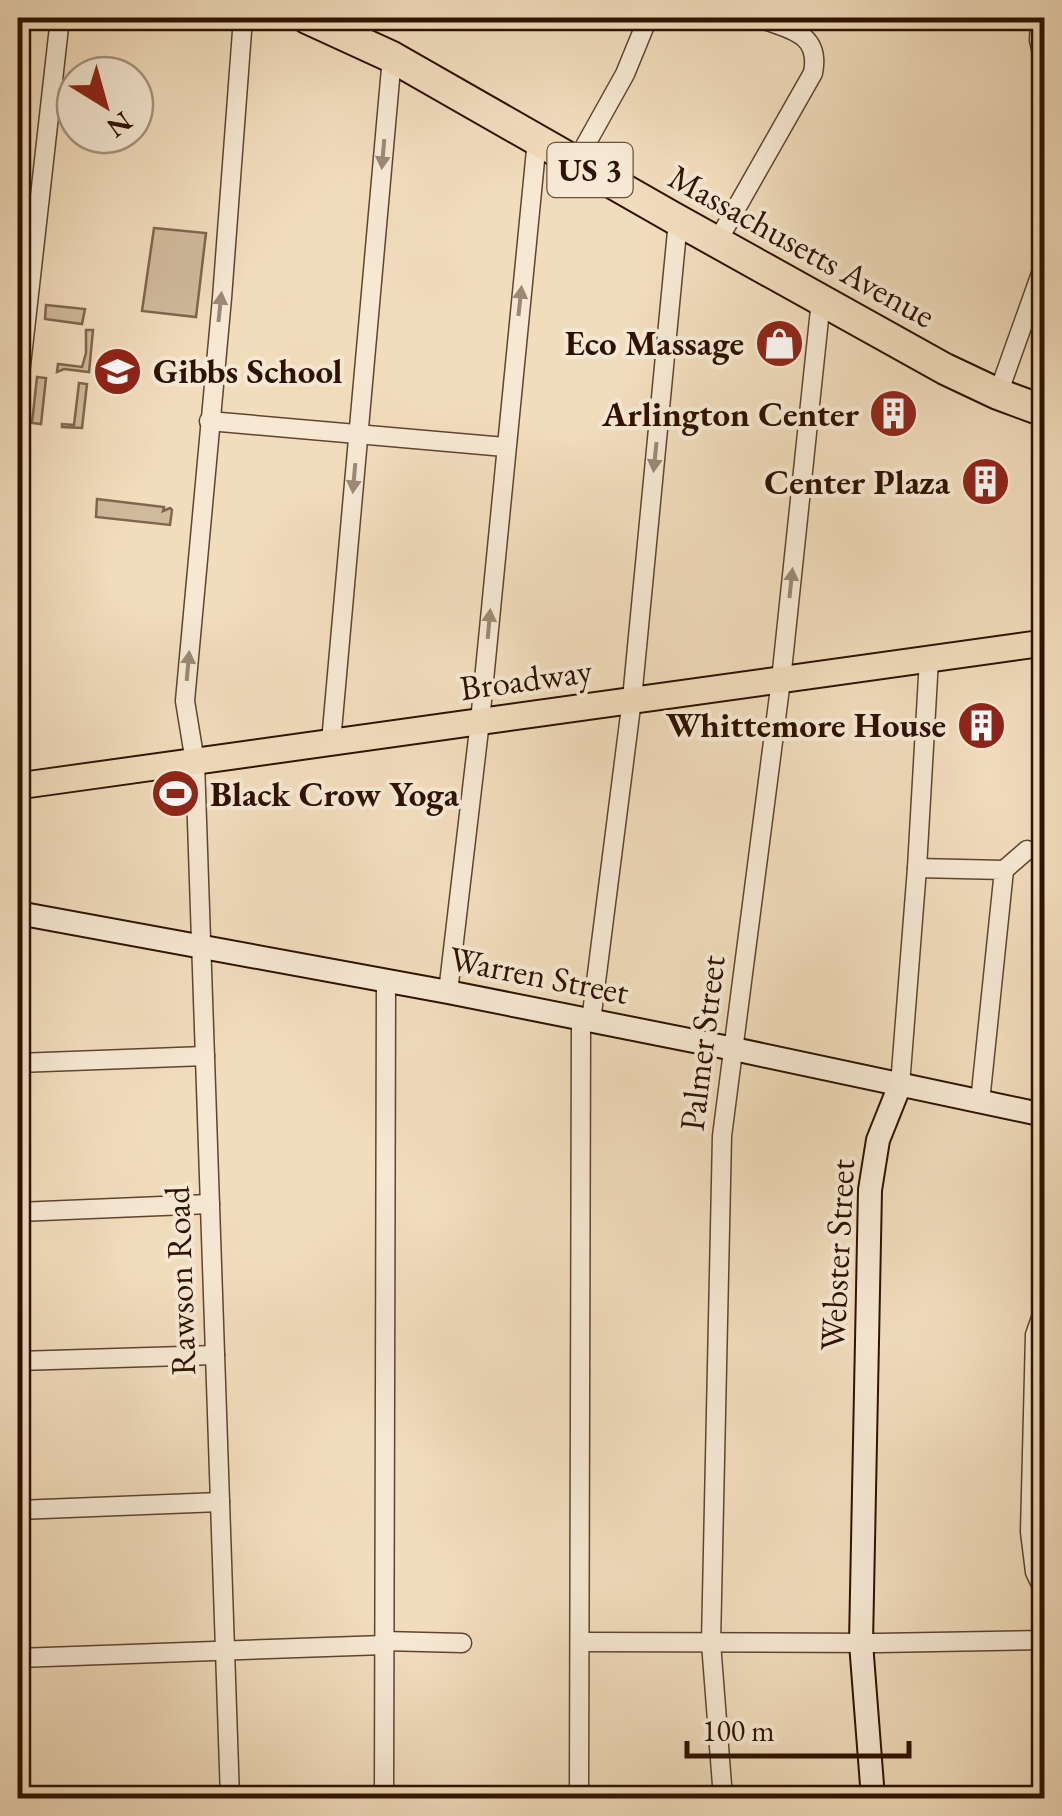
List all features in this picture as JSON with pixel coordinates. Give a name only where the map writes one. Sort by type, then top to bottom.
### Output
[{"type":"highway","name":"Massachusetts Avenue","points":[[308,18],[392,57],[945,369],[1044,411]]},
{"type":"highway","name":"Massachusetts Avenue","points":[[998,394],[1044,422]]},
{"type":"main road","name":"Broadway","points":[[18,786],[1044,643]]},
{"type":"main road","name":"Warren Street","points":[[18,913],[586,1019],[1044,1115]]},
{"type":"main road","name":"Webster Street","points":[[873,1798],[861,1643],[870,1190],[878,1140],[900,1085]]},
{"type":"street","points":[[18,392],[60,18]]},
{"type":"street","name":"Rawson Road","points":[[230,1798],[195,762],[184,701],[222,298],[243,18]]},
{"type":"street","points":[[576,162],[625,74],[648,18]]},
{"type":"street","points":[[717,242],[816,62],[807,39],[798,32],[759,18]]},
{"type":"street","points":[[1040,18],[1044,62]]},
{"type":"street","points":[[331,742],[392,57]]},
{"type":"street","points":[[448,992],[480,721],[537,140]]},
{"type":"street","points":[[580,1798],[586,1019],[632,699],[678,220]]},
{"type":"street","points":[[998,394],[1044,266]]},
{"type":"street","name":"Palmer Street","points":[[723,1798],[711,1644],[722,1150],[781,680],[821,300]]},
{"type":"street","points":[[209,422],[506,447]]},
{"type":"street","name":"Webster Street","points":[[900,1085],[929,659]]},
{"type":"street","points":[[917,868],[1004,870],[1027,850]]},
{"type":"street","points":[[980,1102],[1004,870]]},
{"type":"street","points":[[384,1798],[386,981]]},
{"type":"street","points":[[18,1063],[205,1056]]},
{"type":"street","points":[[18,1212],[210,1204]]},
{"type":"street","points":[[1044,1309],[1035,1335],[1030,1532],[1035,1572],[1044,1591]]},
{"type":"street","points":[[18,1361],[216,1354]]},
{"type":"street","points":[[18,1510],[220,1502]]},
{"type":"street","points":[[580,1642],[1044,1640]]},
{"type":"street","points":[[18,1658],[462,1643]]},
{"type":"shaded area","points":[[154,228],[206,233],[196,317],[142,311]]},
{"type":"shaded area","points":[[46,305],[85,309],[82,324],[45,319]]},
{"type":"shaded area","points":[[86,330],[93,330],[89,372],[57,372],[58,364],[82,367]]},
{"type":"shaded area","points":[[37,377],[46,378],[41,424],[32,423]]},
{"type":"shaded area","points":[[79,383],[87,384],[82,428],[62,427],[74,425]]},
{"type":"shaded area","points":[[97,499],[164,507],[163,511],[170,508],[170,525],[96,517]]},
{"type":"place","name":"Eco Massage","points":[[779,343]]},
{"type":"place","name":"Gibbs School","points":[[118,371]]},
{"type":"place","name":"Arlington Center","points":[[894,414]]},
{"type":"place","name":"Center Plaza","points":[[985,482]]},
{"type":"place","name":"Whittemore House","points":[[981,725]]},
{"type":"place","name":"Black Crow Yoga","points":[[175,794]]}]
